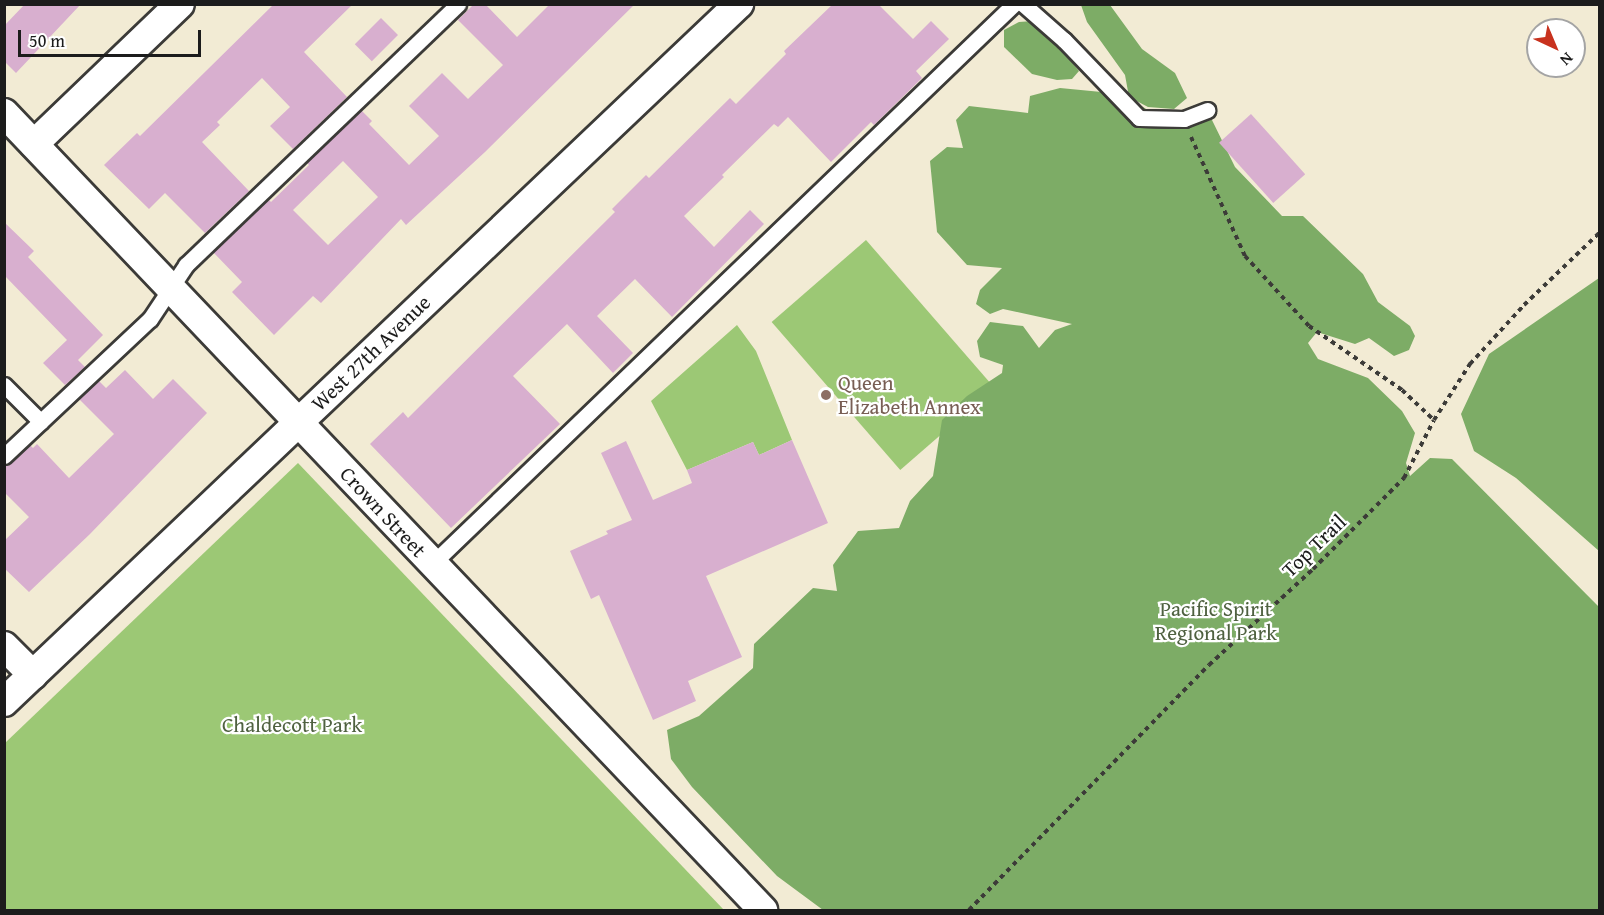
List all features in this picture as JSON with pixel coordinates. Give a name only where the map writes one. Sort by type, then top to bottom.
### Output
[{"type":"street","points":[[34,144],[180,4]]},
{"type":"street","name":"West 27th Avenue","points":[[4,702],[739,4]]},
{"type":"street","name":"Crown Street","points":[[4,113],[763,910]]},
{"type":"street","points":[[4,646],[33,675]]},
{"type":"lane","points":[[4,456],[150,319],[186,265],[458,4]]},
{"type":"lane","points":[[432,564],[1014,4]]},
{"type":"lane","points":[[1023,4],[1064,40],[1139,118],[1184,119],[1207,110]]},
{"type":"lane","points":[[4,385],[41,422]]},
{"type":"path","points":[[1184,119],[1245,256],[1309,326],[1402,390],[1434,420]]},
{"type":"path","name":"Top Trail","points":[[969,910],[1209,665],[1313,569],[1404,478],[1434,420],[1470,364],[1524,305],[1599,232]]},
{"type":"green space","points":[[1081,5],[1110,5],[1142,49],[1175,73],[1187,98],[1174,109],[1148,107],[1129,97],[1125,75],[1087,22]]},
{"type":"green space","points":[[1033,21],[1045,29],[1079,71],[1072,79],[1057,80],[1032,74],[1004,47],[1004,30],[1019,22]]},
{"type":"green space","name":"Pacific Spirit Regional Park","points":[[1060,88],[1122,94],[1151,112],[1179,112],[1211,118],[1235,167],[1282,216],[1303,216],[1363,274],[1378,302],[1410,326],[1415,336],[1409,350],[1394,356],[1369,338],[1355,344],[1317,332],[1308,343],[1318,359],[1368,378],[1402,411],[1415,433],[1406,463],[1410,476],[1430,458],[1452,459],[1599,607],[1599,910],[823,910],[777,876],[692,787],[671,759],[667,730],[699,716],[753,668],[754,644],[813,588],[837,591],[833,565],[858,531],[899,528],[910,501],[933,476],[942,420],[967,396],[1002,373],[1003,365],[980,357],[977,341],[990,322],[1023,326],[1039,348],[1055,330],[1072,324],[1003,309],[990,314],[976,304],[980,290],[1002,268],[967,265],[937,232],[930,161],[947,147],[963,148],[956,120],[969,106],[1028,113],[1030,96]]},
{"type":"green space","points":[[866,240],[995,388],[900,470],[772,322]]},
{"type":"green space","points":[[1599,278],[1599,551],[1516,478],[1474,451],[1461,414],[1489,354]]},
{"type":"green space","points":[[737,325],[756,351],[792,440],[759,455],[753,442],[687,470],[651,401]]},
{"type":"green space","name":"Chaldecott Park","points":[[298,463],[724,910],[5,910],[5,743]]},
{"type":"building","points":[[25,4],[81,4],[16,73],[4,61],[4,26]]},
{"type":"building","points":[[274,4],[353,4],[304,52],[347,97],[293,149],[270,126],[290,107],[262,78],[217,122],[220,125],[202,142],[249,191],[205,233],[165,193],[149,209],[104,165],[137,133],[140,136]]},
{"type":"building","points":[[474,4],[485,4],[517,37],[550,4],[635,4],[485,152],[406,225],[401,219],[321,303],[313,296],[274,335],[232,292],[242,282],[213,252],[263,204],[269,200],[271,202],[361,110],[372,121],[369,124],[409,165],[439,136],[409,106],[442,73],[468,99],[503,65],[458,20]],"holes":[[[343,161],[378,197],[328,245],[293,210]]]},
{"type":"building","points":[[833,4],[878,4],[913,39],[931,21],[949,39],[916,71],[922,78],[874,125],[871,122],[831,162],[788,117],[778,127],[774,124],[722,175],[724,177],[684,216],[714,247],[750,210],[764,224],[672,317],[635,279],[597,316],[633,353],[613,373],[567,324],[513,376],[560,424],[451,528],[370,444],[403,412],[408,418],[615,212],[612,209],[646,175],[649,178],[730,98],[736,104],[786,54],[784,51]]},
{"type":"building","points":[[381,18],[398,35],[372,61],[355,44]]},
{"type":"building","points":[[1251,114],[1305,174],[1273,203],[1219,143]]},
{"type":"building","points":[[4,222],[34,251],[28,257],[103,335],[78,360],[85,367],[65,385],[43,363],[67,340],[4,275]]},
{"type":"building","points":[[125,370],[153,399],[173,379],[207,413],[90,534],[29,592],[4,568],[4,541],[29,517],[4,492],[4,466],[30,445],[33,448],[37,444],[69,478],[114,434],[79,399],[99,381],[106,388]]},
{"type":"building","points":[[792,440],[828,523],[706,576],[742,657],[688,681],[696,701],[653,720],[599,595],[591,599],[570,551],[632,520],[601,453],[626,441],[653,500],[692,483],[687,470],[753,442],[759,455]]},
{"type":"place","name":"Queen Elizabeth Annex","points":[[826,395]]}]
